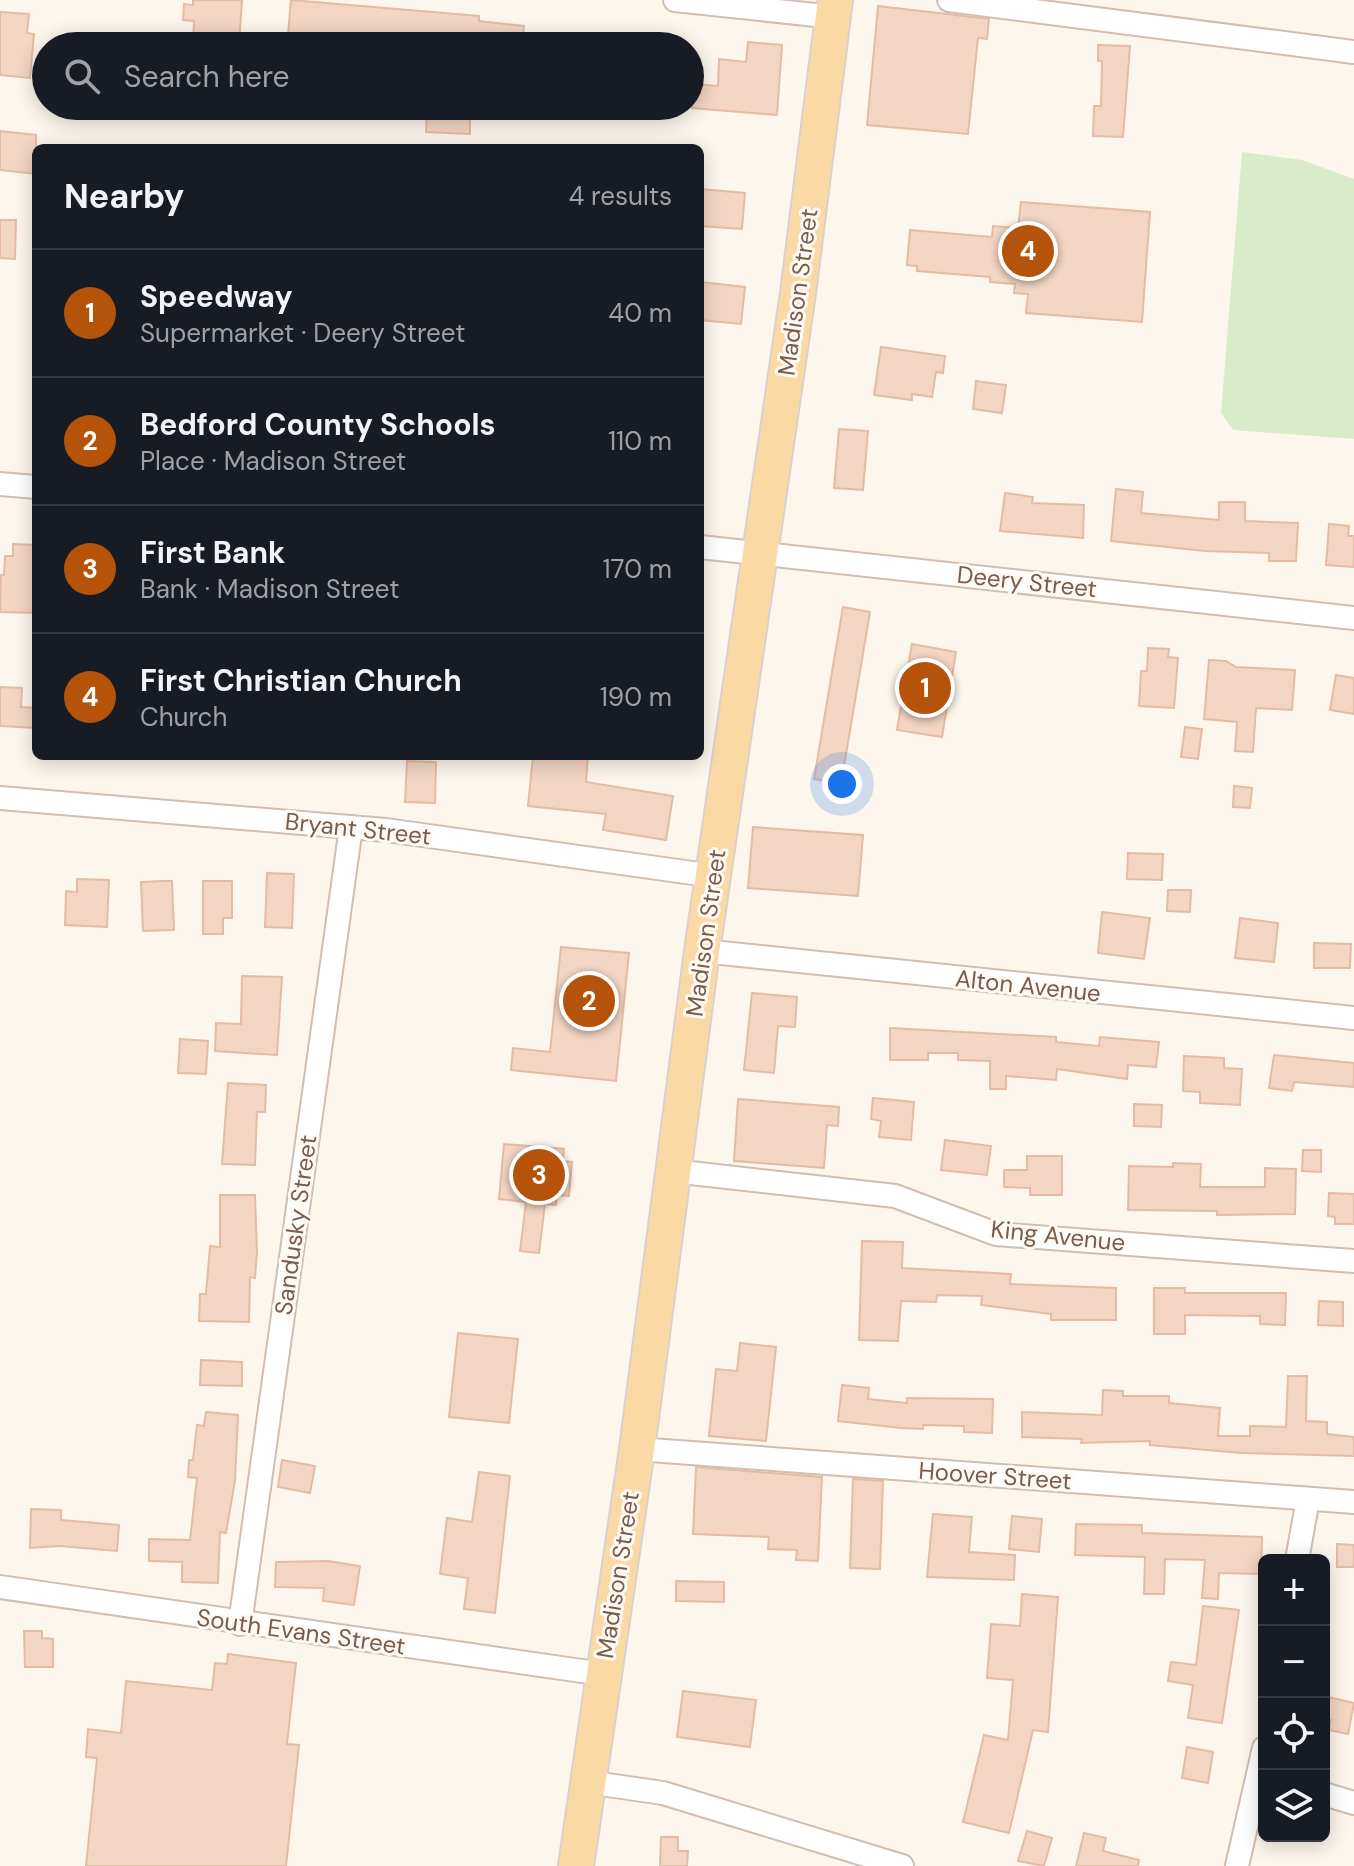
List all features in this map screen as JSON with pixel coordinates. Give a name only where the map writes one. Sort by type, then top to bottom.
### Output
[{"type":"main road","name":"Madison Street","points":[[576,1866],[637,1449],[702,951],[835,8]]},
{"type":"street","points":[[675,0],[835,8]]},
{"type":"street","points":[[949,0],[1354,52]]},
{"type":"street","points":[[0,484],[32,487]]},
{"type":"street","name":"Deery Street","points":[[704,547],[1354,618]]},
{"type":"street","name":"Bryant Street","points":[[0,798],[351,827],[714,876]]},
{"type":"street","name":"Sandusky Street","points":[[240,1624],[351,827]]},
{"type":"street","name":"Alton Avenue","points":[[702,951],[1354,1018]]},
{"type":"street","name":"King Avenue","points":[[673,1171],[895,1196],[996,1234],[1354,1261]]},
{"type":"street","name":"Hoover Street","points":[[637,1449],[1354,1502]]},
{"type":"street","points":[[1298,1554],[1308,1499]]},
{"type":"street","name":"South Evans Street","points":[[0,1587],[603,1674]]},
{"type":"street","points":[[587,1782],[663,1793],[902,1866]]},
{"type":"street","points":[[1237,1866],[1258,1790]]},
{"type":"street","points":[[1330,1796],[1354,1803]]},
{"type":"green space","points":[[1242,152],[1302,160],[1354,179],[1354,439],[1233,430],[1221,413]]},
{"type":"building","points":[[193,0],[242,0],[240,32],[194,32],[194,21],[183,20],[184,4],[193,5]]},
{"type":"building","points":[[291,0],[479,16],[479,21],[524,26],[523,32],[288,32]]},
{"type":"building","points":[[878,6],[989,19],[987,39],[978,38],[968,134],[867,125]]},
{"type":"building","points":[[0,12],[29,14],[27,33],[32,34],[30,78],[0,75]]},
{"type":"building","points":[[748,42],[782,45],[777,115],[704,109],[704,85],[718,86],[719,59],[746,62]]},
{"type":"building","points":[[1098,45],[1130,46],[1123,137],[1093,136],[1094,106],[1101,106],[1102,61],[1098,61]]},
{"type":"building","points":[[426,120],[470,120],[470,134],[426,132]]},
{"type":"building","points":[[0,131],[36,135],[36,144],[32,144],[32,174],[0,170]]},
{"type":"building","points":[[704,189],[745,193],[742,229],[704,226]]},
{"type":"building","points":[[1021,202],[1150,212],[1142,322],[1026,313],[1028,294],[1014,293],[1015,284],[990,282],[990,277],[917,271],[917,266],[907,265],[910,230],[992,237],[993,226],[1018,228]]},
{"type":"building","points":[[0,220],[16,220],[15,259],[0,258]]},
{"type":"building","points":[[704,282],[745,287],[741,324],[704,320]]},
{"type":"building","points":[[881,347],[945,356],[943,373],[936,372],[932,397],[912,394],[912,400],[874,395]]},
{"type":"building","points":[[976,381],[1006,385],[1002,413],[973,409]]},
{"type":"building","points":[[839,429],[868,431],[863,490],[834,488]]},
{"type":"building","points":[[1116,489],[1143,492],[1141,513],[1219,520],[1219,502],[1245,502],[1245,521],[1298,523],[1296,561],[1269,561],[1269,553],[1205,551],[1111,541]]},
{"type":"building","points":[[1005,493],[1033,497],[1032,503],[1084,505],[1083,538],[1000,531]]},
{"type":"building","points":[[1329,524],[1349,526],[1348,536],[1354,536],[1354,567],[1326,565]]},
{"type":"building","points":[[13,544],[32,545],[32,613],[0,612],[5,556],[13,556]]},
{"type":"building","points":[[843,607],[870,612],[841,784],[814,779]]},
{"type":"building","points":[[912,644],[956,652],[942,737],[897,730]]},
{"type":"building","points":[[1148,648],[1169,649],[1168,657],[1178,658],[1174,708],[1139,706],[1141,671],[1147,671]]},
{"type":"building","points":[[1209,660],[1226,661],[1236,667],[1295,670],[1292,710],[1256,708],[1253,752],[1235,751],[1237,722],[1204,719]]},
{"type":"building","points":[[1336,675],[1354,678],[1354,714],[1330,710]]},
{"type":"building","points":[[0,687],[22,688],[21,707],[32,708],[32,728],[0,726]]},
{"type":"building","points":[[1185,727],[1202,729],[1198,759],[1181,757]]},
{"type":"building","points":[[533,760],[588,760],[586,782],[673,796],[666,840],[603,830],[606,814],[528,806]]},
{"type":"building","points":[[407,761],[436,762],[435,803],[405,802]]},
{"type":"building","points":[[1234,786],[1252,788],[1250,808],[1233,807]]},
{"type":"building","points":[[753,827],[863,835],[858,896],[748,888]]},
{"type":"building","points":[[1128,853],[1163,854],[1162,880],[1127,879]]},
{"type":"building","points":[[267,873],[294,874],[292,928],[265,927]]},
{"type":"building","points":[[77,879],[109,880],[107,927],[65,925],[66,891],[77,892]]},
{"type":"building","points":[[172,881],[174,930],[143,931],[141,882]]},
{"type":"building","points":[[203,881],[232,881],[232,918],[223,918],[223,934],[203,934]]},
{"type":"building","points":[[1168,890],[1191,890],[1190,912],[1167,911]]},
{"type":"building","points":[[1102,912],[1150,918],[1144,959],[1098,953]]},
{"type":"building","points":[[1240,918],[1278,923],[1274,962],[1235,958]]},
{"type":"building","points":[[1314,943],[1351,944],[1350,968],[1314,968]]},
{"type":"building","points":[[561,947],[629,953],[616,1081],[511,1070],[513,1048],[550,1052]]},
{"type":"building","points":[[242,976],[282,977],[277,1055],[215,1051],[216,1023],[241,1024]]},
{"type":"building","points":[[752,993],[797,997],[795,1027],[778,1026],[774,1073],[744,1070]]},
{"type":"building","points":[[890,1028],[1056,1037],[1056,1042],[1099,1046],[1100,1037],[1159,1042],[1156,1067],[1128,1065],[1127,1079],[1057,1069],[1056,1080],[1006,1076],[1006,1089],[990,1089],[990,1061],[958,1060],[958,1053],[928,1053],[928,1060],[890,1060]]},
{"type":"building","points":[[180,1039],[208,1041],[206,1074],[178,1073]]},
{"type":"building","points":[[1274,1055],[1354,1063],[1354,1087],[1294,1082],[1292,1091],[1269,1088]]},
{"type":"building","points":[[1184,1056],[1224,1058],[1224,1068],[1242,1069],[1240,1105],[1200,1103],[1200,1092],[1183,1091]]},
{"type":"building","points":[[228,1083],[266,1085],[265,1112],[257,1112],[255,1165],[222,1164]]},
{"type":"building","points":[[873,1098],[914,1102],[911,1140],[879,1137],[881,1121],[871,1119]]},
{"type":"building","points":[[738,1099],[839,1107],[838,1126],[827,1125],[824,1168],[734,1161]]},
{"type":"building","points":[[1134,1104],[1162,1105],[1161,1127],[1134,1126]]},
{"type":"building","points":[[945,1140],[991,1146],[987,1175],[941,1170]]},
{"type":"building","points":[[504,1144],[564,1149],[563,1161],[572,1162],[569,1196],[557,1195],[556,1205],[545,1204],[539,1253],[520,1251],[526,1202],[499,1199]]},
{"type":"building","points":[[1303,1150],[1321,1150],[1321,1172],[1302,1171]]},
{"type":"building","points":[[1027,1156],[1062,1156],[1062,1195],[1030,1195],[1030,1188],[1004,1187],[1004,1170],[1027,1170]]},
{"type":"building","points":[[1173,1163],[1201,1164],[1200,1187],[1265,1187],[1265,1168],[1296,1169],[1295,1214],[1217,1215],[1217,1211],[1128,1210],[1129,1166],[1173,1167]]},
{"type":"building","points":[[1329,1193],[1354,1194],[1354,1224],[1335,1224],[1335,1217],[1328,1216]]},
{"type":"building","points":[[220,1195],[255,1195],[257,1251],[255,1278],[250,1277],[249,1322],[199,1321],[200,1294],[206,1294],[210,1246],[220,1247]]},
{"type":"building","points":[[862,1241],[903,1242],[902,1268],[1011,1274],[1010,1284],[1116,1288],[1116,1320],[1051,1320],[1051,1314],[981,1305],[982,1296],[937,1295],[936,1302],[901,1301],[898,1341],[859,1340]]},
{"type":"building","points":[[1154,1288],[1185,1288],[1185,1293],[1286,1293],[1285,1325],[1260,1324],[1260,1316],[1185,1315],[1185,1334],[1154,1334]]},
{"type":"building","points":[[1319,1301],[1343,1302],[1343,1326],[1318,1325]]},
{"type":"building","points":[[458,1333],[518,1339],[509,1423],[449,1417]]},
{"type":"building","points":[[740,1343],[776,1347],[766,1441],[709,1436],[716,1369],[737,1371]]},
{"type":"building","points":[[201,1360],[242,1362],[242,1386],[200,1385]]},
{"type":"building","points":[[1288,1376],[1307,1376],[1306,1421],[1327,1422],[1327,1434],[1354,1437],[1354,1456],[1241,1453],[1150,1445],[1150,1441],[1081,1443],[1082,1439],[1022,1437],[1022,1412],[1102,1415],[1103,1390],[1123,1391],[1123,1396],[1169,1396],[1169,1403],[1220,1408],[1218,1436],[1250,1436],[1250,1426],[1286,1427]]},
{"type":"building","points":[[842,1385],[869,1388],[868,1399],[907,1403],[907,1398],[993,1399],[992,1433],[964,1432],[964,1426],[923,1425],[923,1429],[838,1421]]},
{"type":"building","points":[[206,1412],[238,1415],[235,1481],[226,1533],[220,1532],[218,1583],[182,1582],[182,1562],[149,1561],[149,1539],[190,1540],[197,1478],[188,1477],[189,1460],[193,1460],[197,1425],[204,1426]]},
{"type":"building","points":[[282,1460],[315,1466],[310,1493],[278,1487]]},
{"type":"building","points":[[696,1467],[822,1477],[818,1561],[796,1560],[797,1550],[768,1549],[769,1537],[693,1534]]},
{"type":"building","points":[[479,1472],[510,1476],[495,1613],[464,1609],[468,1578],[440,1574],[447,1518],[472,1522]]},
{"type":"building","points":[[853,1479],[883,1481],[880,1569],[850,1568]]},
{"type":"building","points":[[31,1509],[61,1510],[61,1520],[119,1525],[117,1551],[60,1546],[30,1548]]},
{"type":"building","points":[[933,1514],[972,1517],[969,1552],[1015,1555],[1014,1580],[927,1577]]},
{"type":"building","points":[[1012,1516],[1042,1519],[1039,1552],[1009,1549]]},
{"type":"building","points":[[1076,1524],[1142,1525],[1142,1533],[1262,1537],[1258,1574],[1219,1573],[1218,1599],[1202,1598],[1205,1560],[1165,1559],[1164,1594],[1144,1594],[1145,1557],[1075,1555]]},
{"type":"building","points":[[1337,1544],[1354,1545],[1354,1567],[1337,1567]]},
{"type":"building","points":[[328,1561],[360,1566],[354,1605],[323,1601],[324,1588],[275,1587],[276,1562]]},
{"type":"building","points":[[676,1581],[724,1582],[724,1602],[676,1601]]},
{"type":"building","points":[[1022,1594],[1058,1597],[1048,1732],[1033,1730],[1009,1833],[963,1822],[984,1735],[1008,1740],[1013,1680],[987,1678],[991,1624],[1020,1626]]},
{"type":"building","points":[[1203,1606],[1239,1610],[1222,1723],[1188,1718],[1193,1685],[1168,1681],[1171,1662],[1196,1665]]},
{"type":"building","points":[[24,1631],[42,1631],[42,1638],[53,1639],[53,1667],[25,1667]]},
{"type":"building","points":[[228,1654],[296,1663],[287,1744],[299,1745],[286,1866],[86,1866],[97,1758],[86,1757],[88,1729],[121,1733],[126,1681],[212,1690],[215,1663],[227,1664]]},
{"type":"building","points":[[683,1691],[756,1700],[750,1747],[677,1737]]},
{"type":"building","points":[[1330,1697],[1354,1703],[1348,1734],[1330,1730]]},
{"type":"building","points":[[1187,1747],[1213,1752],[1208,1783],[1182,1778]]},
{"type":"building","points":[[1027,1831],[1052,1838],[1044,1866],[1018,1861]]},
{"type":"building","points":[[1084,1833],[1106,1838],[1103,1851],[1139,1860],[1138,1866],[1076,1866]]},
{"type":"building","points":[[661,1837],[678,1837],[678,1851],[688,1851],[687,1866],[660,1866]]},
{"type":"place","name":"First Christian Church","points":[[1028,251]]},
{"type":"place","name":"Speedway","points":[[925,688]]},
{"type":"place","name":"Bedford County Schools","points":[[589,1001]]},
{"type":"place","name":"First Bank","points":[[539,1175]]}]
